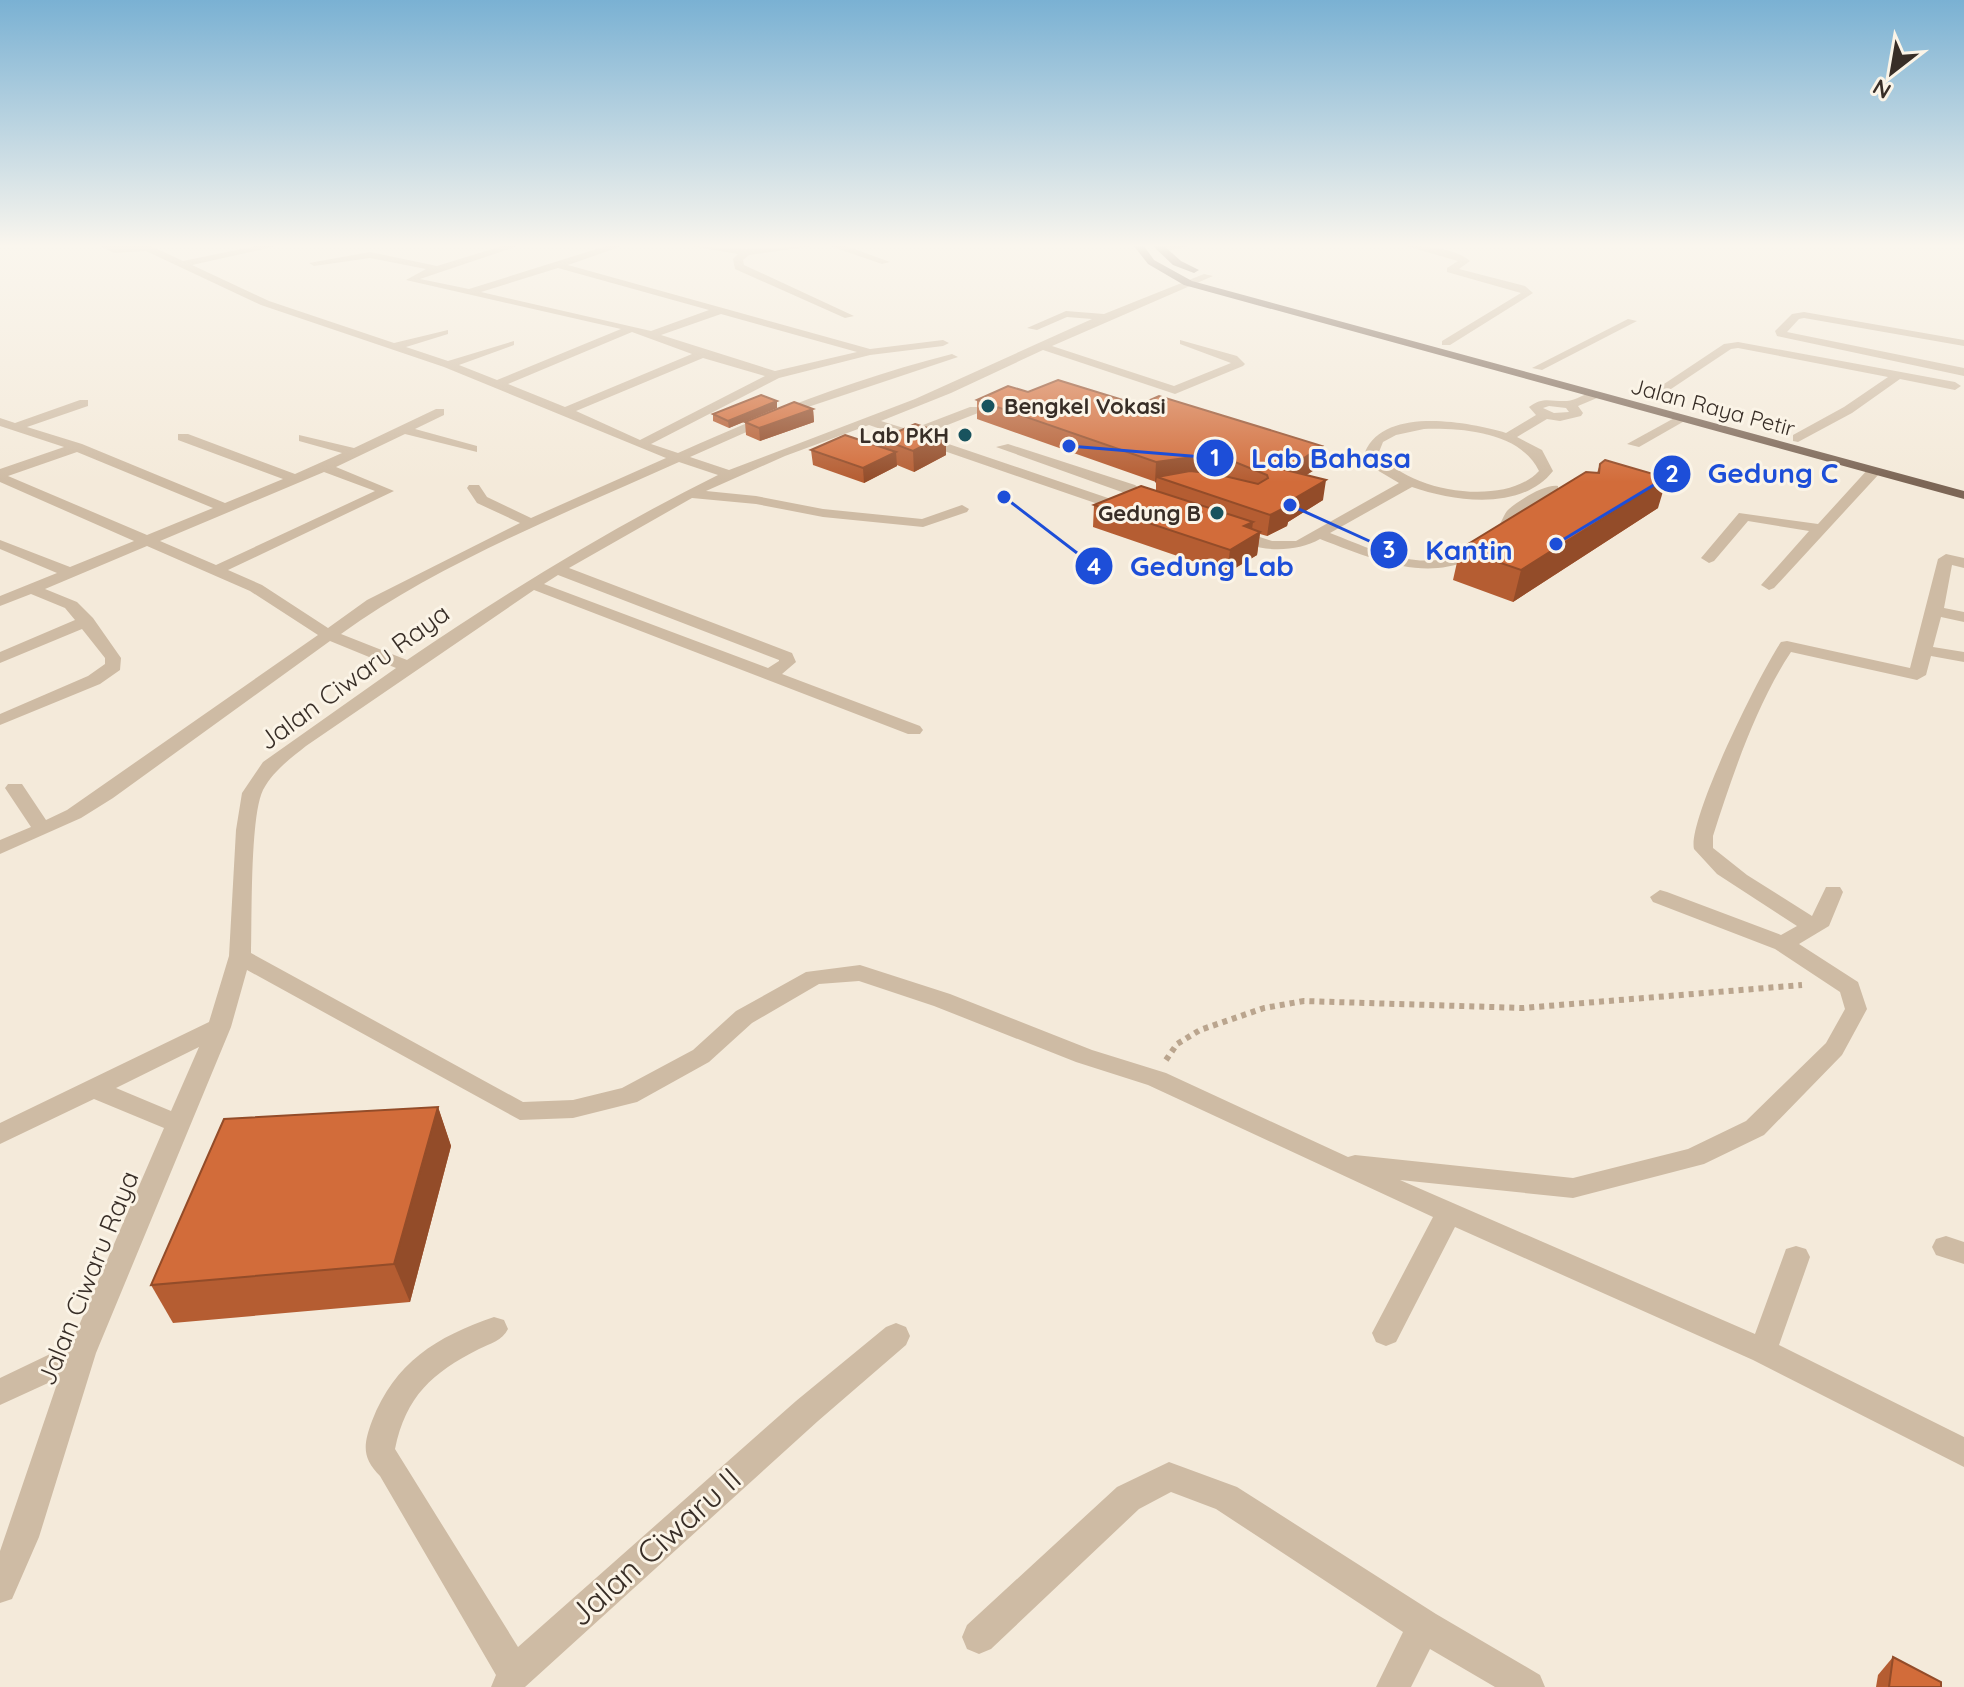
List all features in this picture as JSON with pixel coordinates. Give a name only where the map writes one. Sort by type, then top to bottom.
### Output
[{"type":"main road","name":"Jalan Raya Petir","points":[[1339,325],[1964,495]]},
{"type":"main road","name":"Jalan Raya Petir","points":[[1381,325],[1964,482]]},
{"type":"street","points":[[328,325],[448,365],[674,458],[729,474]]},
{"type":"street","points":[[619,325],[653,334],[702,354],[775,375]]},
{"type":"street","points":[[653,334],[679,325]]},
{"type":"street","points":[[769,325],[870,352]]},
{"type":"street","name":"Jalan Ciwaru Raya","points":[[0,1587],[11,1543],[82,1353],[219,1027],[240,956],[246,830],[252,793],[270,766],[300,742],[531,584],[689,494],[729,474],[947,390],[1036,337],[1078,325]]},
{"type":"street","points":[[1446,343],[1476,325]]},
{"type":"street","points":[[1538,368],[1625,325]]},
{"type":"street","points":[[1649,398],[1728,346],[1738,345],[1959,387],[1960,371],[1781,334],[1787,325]]},
{"type":"street","points":[[1860,325],[1964,343]]},
{"type":"street","points":[[496,385],[632,328]]},
{"type":"street","points":[[393,347],[444,332]]},
{"type":"street","points":[[1036,337],[1175,390],[1239,364],[1233,358],[1184,342]]},
{"type":"street","points":[[448,365],[510,343]]},
{"type":"street","points":[[640,445],[775,375],[870,352],[943,343]]},
{"type":"street","points":[[565,411],[702,354]]},
{"type":"street","points":[[0,848],[106,794],[373,603],[531,523],[783,411],[890,374],[952,357]]},
{"type":"street","points":[[1798,438],[1848,410],[1896,377]]},
{"type":"street","points":[[1508,437],[1545,415],[1574,415],[1577,411],[1570,405],[1593,395]]},
{"type":"street","points":[[7,424],[84,403]]},
{"type":"street","points":[[910,435],[974,410]]},
{"type":"street","points":[[0,601],[324,467],[440,412]]},
{"type":"street","points":[[1634,444],[1682,419]]},
{"type":"street","points":[[870,421],[1106,502],[1126,505],[1144,500],[1156,488]]},
{"type":"street","points":[[7,424],[77,447],[224,508]]},
{"type":"street","points":[[1448,426],[1508,437],[1529,447],[1543,459],[1546,471],[1535,484],[1507,493],[1475,495],[1409,483],[1386,471],[1374,458],[1373,446],[1385,436],[1418,427],[1448,426]]},
{"type":"street","points":[[404,430],[472,449]]},
{"type":"street","points":[[183,437],[295,479]]},
{"type":"street","points":[[304,438],[355,453]]},
{"type":"street","points":[[0,476],[77,447]]},
{"type":"street","points":[[1003,447],[1130,488],[1144,500]]},
{"type":"street","points":[[215,571],[387,491],[324,467]]},
{"type":"street","points":[[1769,585],[1874,471]]},
{"type":"street","points":[[0,476],[256,588],[327,634],[408,667]]},
{"type":"street","points":[[1227,530],[1271,545],[1299,545],[1409,483]]},
{"type":"street","points":[[1319,534],[1380,557],[1414,565],[1442,565],[1483,546],[1503,531],[1514,512],[1561,491],[1535,484]]},
{"type":"street","points":[[474,488],[482,500],[531,523]]},
{"type":"street","points":[[689,494],[923,523],[962,509]]},
{"type":"street","points":[[1709,558],[1746,515],[1818,530]]},
{"type":"street","points":[[0,544],[68,572]]},
{"type":"street","points":[[1815,927],[1723,867],[1705,851],[1702,842],[1704,833],[1731,759],[1772,668],[1787,646],[1913,675],[1918,673],[1946,559],[1964,563]]},
{"type":"street","points":[[557,569],[786,657],[788,662],[771,674]]},
{"type":"street","points":[[531,584],[914,730]]},
{"type":"street","points":[[571,598],[597,584]]},
{"type":"street","points":[[0,720],[94,680],[114,666],[113,658],[87,621],[71,605],[31,589]]},
{"type":"street","points":[[1933,611],[1964,617]]},
{"type":"street","points":[[0,658],[87,621]]},
{"type":"street","points":[[1924,650],[1964,657]]},
{"type":"street","points":[[15,788],[42,829]]},
{"type":"street","points":[[1783,944],[1815,927],[1827,912],[1833,892]]},
{"type":"street","points":[[1336,1163],[1573,1188],[1695,1157],[1755,1128],[1834,1049],[1856,1009],[1850,988],[1783,944],[1660,897]]},
{"type":"street","points":[[240,956],[520,1111],[573,1109],[628,1096],[701,1056],[744,1017],[814,977],[860,973],[942,1000],[1084,1056],[1157,1079],[1336,1163],[1763,1351],[1964,1453]]},
{"type":"street","points":[[0,1134],[219,1027]]},
{"type":"street","points":[[94,1088],[157,1117],[179,1122]]},
{"type":"street","points":[[1386,1333],[1449,1212]]},
{"type":"street","points":[[1763,1351],[1796,1257]]},
{"type":"street","points":[[494,1329],[445,1350],[419,1370],[404,1388],[392,1412],[382,1435],[379,1454],[391,1466],[511,1680]]},
{"type":"street","name":"Jalan Ciwaru II","points":[[511,1680],[807,1411],[896,1336]]},
{"type":"street","points":[[0,1392],[82,1353]]},
{"type":"street","points":[[979,1637],[1128,1498],[1169,1477],[1226,1498],[1424,1626],[1528,1687]]},
{"type":"street","points":[[1393,1687],[1424,1626]]},
{"type":"path","points":[[1157,1079],[1177,1044],[1200,1030],[1264,1008],[1304,1001],[1523,1008],[1661,999],[1800,984],[1850,988]]},
{"type":"building","points":[[1058,380],[1139,405],[1159,396],[1322,446],[1286,470],[1326,480],[1270,515],[1157,477],[1190,471],[1258,484],[1268,478],[1235,462],[1200,456],[1156,462],[977,400],[1008,386],[1028,392]]},
{"type":"building","points":[[761,395],[777,401],[728,421],[713,414]]},
{"type":"building","points":[[794,402],[813,409],[759,428],[745,422]]},
{"type":"building","points":[[915,424],[946,434],[913,451],[881,439]]},
{"type":"building","points":[[845,435],[896,452],[863,468],[811,450]]},
{"type":"building","points":[[1605,460],[1667,478],[1521,570],[1460,549],[1586,472],[1599,473],[1600,464]]},
{"type":"building","points":[[1141,486],[1253,522],[1244,526],[1260,532],[1230,550],[1094,505]]},
{"type":"building","points":[[438,1107],[394,1264],[151,1285],[224,1119]]},
{"type":"building","points":[[1893,1657],[1941,1682],[1941,1687],[1889,1687]]},
{"type":"place","name":"Bengkel Vokasi","points":[[988,406]]},
{"type":"place","name":"Lab PKH","points":[[965,435]]},
{"type":"place","name":"Lab Bahasa","points":[[1069,446]]},
{"type":"place","name":"Gedung Lab","points":[[1004,497]]},
{"type":"place","name":"Kantin","points":[[1290,505]]},
{"type":"place","name":"Gedung B","points":[[1217,513]]},
{"type":"place","name":"Gedung C","points":[[1556,544]]}]
